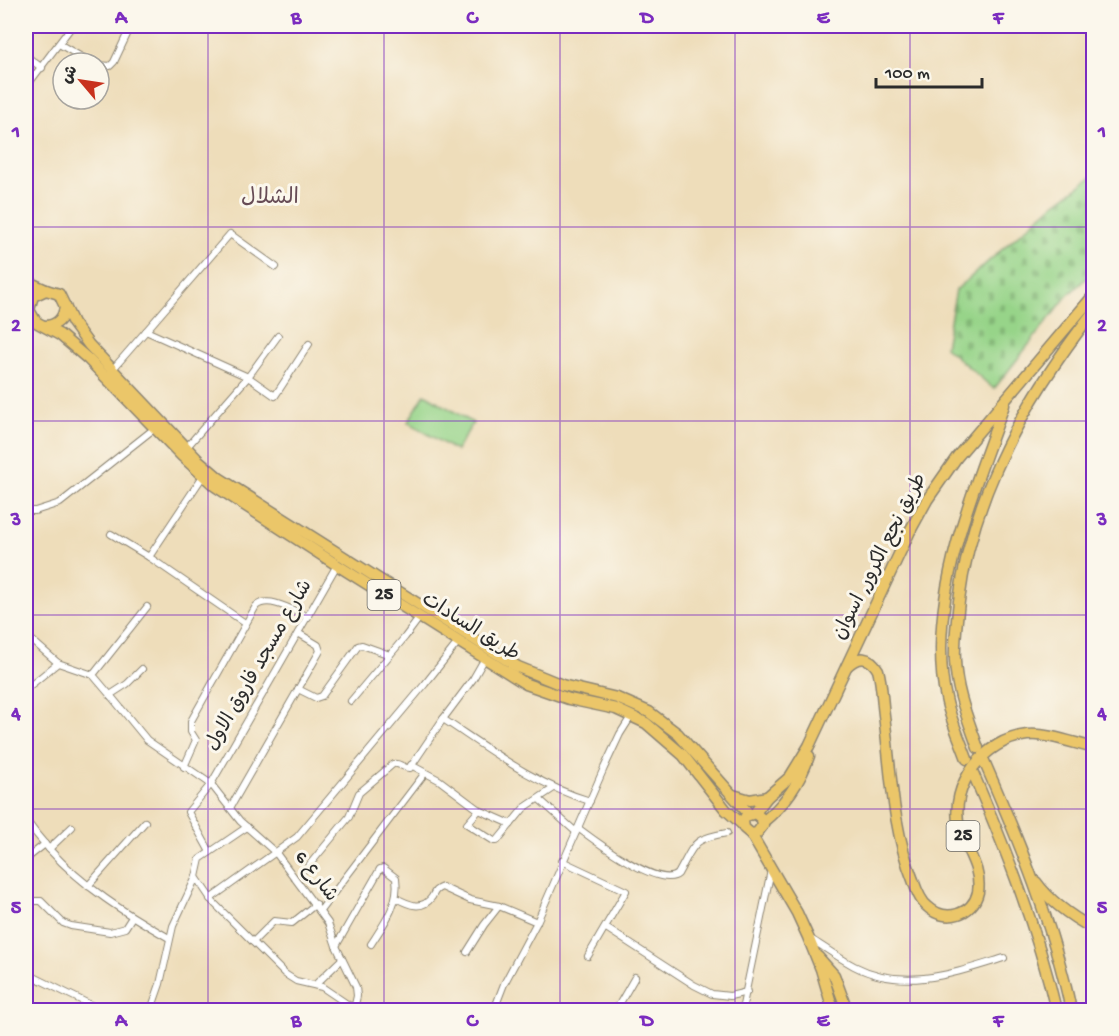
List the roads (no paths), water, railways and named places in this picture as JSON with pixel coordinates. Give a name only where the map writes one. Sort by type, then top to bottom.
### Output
[{"type":"main road","points":[[26,281],[59,294],[65,306],[63,316],[57,323],[44,326],[36,322],[28,312],[33,297],[46,290]]},
{"type":"main road","name":"طريق نجع الكرور, اسوان","points":[[752,814],[790,777],[813,738],[910,531],[927,500],[957,457],[1094,295]]},
{"type":"main road","name":"طريق السادات","points":[[65,306],[83,338],[186,448],[208,470],[230,487],[518,667],[551,682],[617,698],[650,712],[678,734],[752,814]]},
{"type":"main road","points":[[978,748],[959,694],[955,660],[961,584],[972,535],[1001,457],[1031,401],[1094,311]]},
{"type":"main road","name":"طريق السادات","points":[[44,326],[68,341],[88,359],[203,476],[228,495],[507,673],[547,693],[632,715],[671,743],[726,810],[743,825]]},
{"type":"main road","points":[[967,759],[945,698],[941,666],[946,585],[958,533],[1007,396]]},
{"type":"main road","name":"25","points":[[844,670],[854,660],[861,658],[871,661],[878,669],[898,832],[906,862],[926,906],[944,916],[964,911],[977,895],[977,871],[959,826],[958,811],[963,787],[974,766],[997,745],[1027,735],[1058,739],[1094,748]]},
{"type":"main road","name":"طريق نجع الكرور, اسوان","points":[[763,822],[778,809],[796,785],[808,758],[813,738]]},
{"type":"main road","points":[[984,761],[1029,871],[1064,978],[1071,1011]]},
{"type":"main road","points":[[973,773],[1012,865],[1039,947],[1056,1011]]},
{"type":"main road","points":[[733,795],[750,800],[767,797]]},
{"type":"main road","points":[[751,834],[760,831],[763,822],[761,816],[752,814],[744,818],[743,825],[751,834],[808,937],[822,969],[833,1011]]},
{"type":"main road","points":[[1029,871],[1052,900],[1094,929]]},
{"type":"main road","points":[[816,955],[834,975],[847,1011]]},
{"type":"street","points":[[26,87],[72,26]]},
{"type":"street","points":[[111,65],[131,26]]},
{"type":"street","points":[[59,44],[71,51]]},
{"type":"street","points":[[26,56],[42,68]]},
{"type":"street","points":[[113,369],[230,234],[276,267]]},
{"type":"street","points":[[146,331],[248,377],[275,396],[309,344]]},
{"type":"street","points":[[186,448],[248,377],[278,336]]},
{"type":"street","points":[[26,511],[35,511],[60,503],[155,428]]},
{"type":"street","points":[[149,557],[203,476]]},
{"type":"street","points":[[111,534],[245,622]]},
{"type":"street","name":"شارع مسجد فاروق الاول","points":[[210,852],[188,813],[211,784],[337,566]]},
{"type":"street","points":[[184,767],[196,740],[191,732],[191,721],[256,606],[264,601],[274,603],[308,617]]},
{"type":"street","points":[[26,635],[58,663],[93,675],[147,608]]},
{"type":"street","points":[[351,701],[420,617]]},
{"type":"street","points":[[230,808],[320,651],[318,645],[298,633]]},
{"type":"street","points":[[210,899],[297,837],[459,641]]},
{"type":"street","points":[[298,689],[316,698],[322,696],[358,646],[362,645],[390,655]]},
{"type":"street","points":[[306,869],[349,817],[353,802],[359,793],[393,764],[408,769],[473,679],[485,658]]},
{"type":"street","points":[[26,689],[58,663]]},
{"type":"street","points":[[110,695],[127,684],[142,669]]},
{"type":"street","name":"شارع 6","points":[[93,675],[147,740],[211,784],[247,827],[276,853],[316,904],[331,928],[336,946],[357,990],[355,1010]]},
{"type":"street","points":[[494,1011],[504,984],[537,922],[562,861],[620,735],[632,715]]},
{"type":"street","points":[[443,719],[554,788],[590,801]]},
{"type":"street","points":[[411,765],[439,780],[479,810],[511,824]]},
{"type":"street","points":[[320,911],[425,773]]},
{"type":"street","points":[[479,810],[467,824],[494,841],[500,839],[524,808],[554,788]]},
{"type":"street","points":[[539,799],[577,830],[628,861],[667,878],[673,878],[678,874],[696,843],[701,839],[727,833]]},
{"type":"street","points":[[26,820],[47,847],[88,886],[132,917],[169,938]]},
{"type":"street","points":[[88,886],[145,822]]},
{"type":"street","points":[[26,859],[47,847],[72,827]]},
{"type":"street","points":[[151,1011],[160,984],[169,938],[196,876],[200,859],[247,827]]},
{"type":"street","points":[[562,861],[626,891],[588,956]]},
{"type":"street","points":[[336,946],[381,868],[396,878],[396,898],[388,917],[371,944]]},
{"type":"street","points":[[742,1011],[771,869]]},
{"type":"street","points":[[196,876],[210,899],[290,978],[322,987],[355,1010]]},
{"type":"street","points":[[396,898],[409,904],[423,906],[436,890],[442,887],[470,900],[499,906],[537,922]]},
{"type":"street","points":[[26,908],[34,901],[41,902],[63,923],[110,932],[125,928],[132,917]]},
{"type":"street","points":[[253,942],[274,921],[292,923],[316,904]]},
{"type":"street","points":[[467,952],[499,906]]},
{"type":"street","points":[[606,928],[694,985],[712,994],[730,996],[747,992]]},
{"type":"street","points":[[808,937],[855,966],[876,974],[898,978],[920,979],[942,976],[1004,958]]},
{"type":"street","points":[[315,985],[342,959]]},
{"type":"street","points":[[26,973],[102,1011]]},
{"type":"street","points":[[616,1011],[635,977]]},
{"type":"district","name":"الشلال","points":[[270,199]]}]
